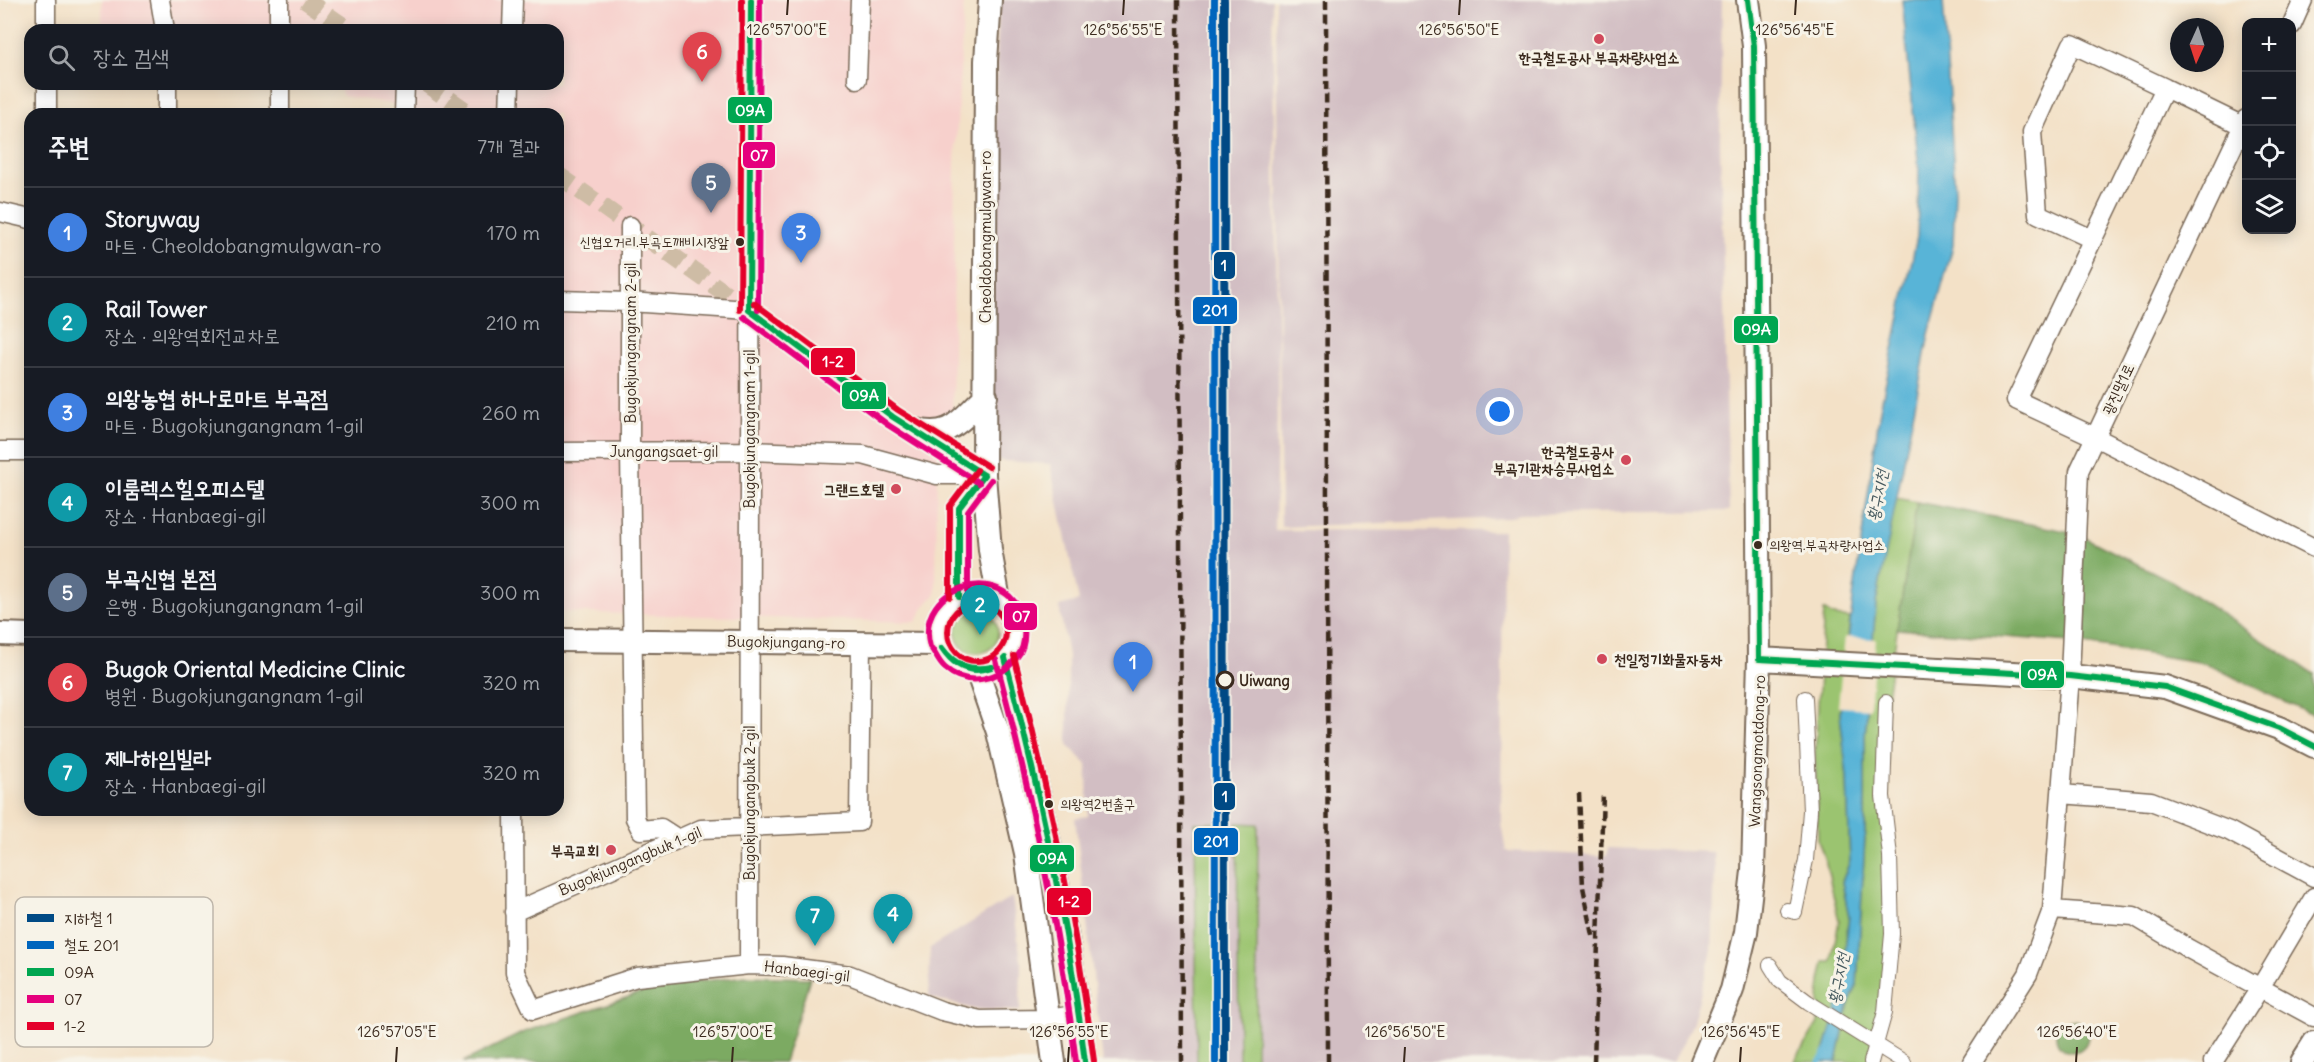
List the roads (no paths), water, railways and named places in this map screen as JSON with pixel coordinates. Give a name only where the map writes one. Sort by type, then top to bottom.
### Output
[{"type":"street","points":[[46,0],[46,24]]},
{"type":"street","points":[[160,0],[164,24]]},
{"type":"street","points":[[279,0],[279,24]]},
{"type":"street","points":[[512,24],[513,0]]},
{"type":"street","name":"Bugokjungangnam 1-gil","points":[[750,642],[751,0]]},
{"type":"street","points":[[858,79],[860,0]]},
{"type":"street","name":"Cheoldobangmulgwan-ro","points":[[990,0],[986,61],[984,475],[990,550],[999,600]]},
{"type":"street","name":"Wangsongmotdong-ro","points":[[1702,1062],[1732,990],[1746,932],[1753,871],[1759,659],[1754,46],[1748,0]]},
{"type":"street","points":[[2295,18],[2303,0]]},
{"type":"street","points":[[2092,239],[2038,214],[2032,132],[2072,44],[2164,88],[2242,121]]},
{"type":"street","points":[[2164,88],[2016,400],[2095,437],[2314,548]]},
{"type":"street","points":[[47,90],[47,108]]},
{"type":"street","points":[[167,90],[167,108]]},
{"type":"street","points":[[280,90],[280,108]]},
{"type":"street","points":[[404,108],[405,90]]},
{"type":"street","points":[[509,108],[510,90]]},
{"type":"street","name":"광진말1로","points":[[1972,1062],[2028,974],[2052,910],[2070,676],[2079,471],[2243,126]]},
{"type":"street","points":[[0,212],[24,218]]},
{"type":"street","name":"Bugokjungangnam 2-gil","points":[[630,226],[633,641]]},
{"type":"street","points":[[564,300],[749,310],[841,380],[944,452],[984,475],[959,508],[959,597]]},
{"type":"street","points":[[912,429],[926,433],[952,429],[986,396]]},
{"type":"street","points":[[0,451],[24,451]]},
{"type":"street","name":"Jungangsaet-gil","points":[[564,452],[749,451],[863,455],[937,475],[984,475]]},
{"type":"street","points":[[973,593],[986,594],[999,600],[1007,608],[1015,628],[1015,639],[1005,658],[988,669],[978,671],[968,670],[950,660],[939,644],[938,630],[941,617],[948,605],[959,597],[973,593]]},
{"type":"street","points":[[0,634],[24,635]]},
{"type":"street","name":"Bugokjungang-ro","points":[[564,640],[939,644]]},
{"type":"street","points":[[633,641],[635,818],[641,830],[661,828],[678,839]]},
{"type":"street","name":"Bugokjungangbuk 2-gil","points":[[749,965],[750,642]]},
{"type":"street","name":"Bugokjungangbuk 1-gil","points":[[514,912],[701,829],[860,822],[861,643]]},
{"type":"street","points":[[1005,658],[1053,850],[1080,1014],[1085,1062]]},
{"type":"street","points":[[1759,659],[2070,676],[2165,687],[2279,728],[2314,746]]},
{"type":"street","points":[[978,671],[998,732],[1026,853],[1054,1062]]},
{"type":"street","points":[[1788,910],[1795,912],[1806,860],[1810,811],[1805,698]]},
{"type":"street","points":[[1871,1062],[1873,1044],[1885,1011],[1892,934],[1890,856],[1883,796],[1886,702]]},
{"type":"street","points":[[2061,794],[2151,801],[2229,831],[2314,877]]},
{"type":"street","points":[[514,816],[514,912]]},
{"type":"street","points":[[2212,1062],[2260,988],[2314,897]]},
{"type":"street","points":[[2052,910],[2134,916],[2314,1017]]},
{"type":"street","name":"Hanbaegi-gil","points":[[514,912],[514,972],[533,1010],[637,977],[749,965],[782,966],[850,975],[942,1011],[980,1020],[1049,1019],[1080,1014]]},
{"type":"street","points":[[1770,965],[1780,981],[1808,1002],[1904,1062]]},
{"type":"street","points":[[2302,1062],[2314,1043]]},
{"type":"water","name":"황구지천","points":[[1902,0],[1943,0],[1955,191],[1953,246],[1929,334],[1876,603],[1865,736],[1865,837],[1857,985],[1848,1007],[1837,1062],[1821,1062],[1839,1002],[1849,916],[1842,882],[1850,861],[1847,777],[1840,713],[1853,598],[1880,410],[1917,237],[1919,170]]},
{"type":"waterway","name":"황구지천","points":[[1819,1062],[1827,1051]]},
{"type":"tunnel","points":[[305,0],[340,24]]},
{"type":"tunnel","points":[[436,90],[461,108]]},
{"type":"tunnel","points":[[564,179],[749,310]]},
{"type":"railway","points":[[1178,0],[1182,1062]]},
{"type":"railway","points":[[1326,0],[1328,1062]]},
{"type":"railway","points":[[1579,793],[1583,887],[1594,940]]},
{"type":"railway","points":[[1594,1062],[1603,793]]},
{"type":"metro line","name":"1","points":[[1224,0],[1225,1062]]},
{"type":"rail line","name":"201","points":[[1215,0],[1216,1062]]},
{"type":"place","name":"한국철도공사 부곡차량사업소","points":[[1599,39]]},
{"type":"place","name":"Bugok Oriental Medicine Clinic","points":[[702,82]]},
{"type":"place","name":"부곡신협 본점","points":[[711,213]]},
{"type":"place","name":"신협오거리.부곡도깨비시장앞","points":[[740,242]]},
{"type":"place","name":"의왕농협 하나로마트 부곡점","points":[[801,263]]},
{"type":"place","name":"한국철도공사 부곡기관차승무사업소","points":[[1626,460]]},
{"type":"place","name":"그랜드호텔","points":[[896,489]]},
{"type":"place","name":"의왕역.부곡차량사업소","points":[[1758,545]]},
{"type":"place","name":"Rail Tower","points":[[980,635]]},
{"type":"place","name":"천일정기화물자동차","points":[[1602,659]]},
{"type":"place","name":"Uiwang","points":[[1225,680]]},
{"type":"place","name":"Storyway","points":[[1133,692]]},
{"type":"place","name":"의왕역2번출구","points":[[1049,804]]},
{"type":"place","name":"부곡교회","points":[[611,850]]},
{"type":"place","name":"이룸렉스힐오피스텔","points":[[893,944]]},
{"type":"place","name":"제나하임빌라","points":[[815,946]]}]
